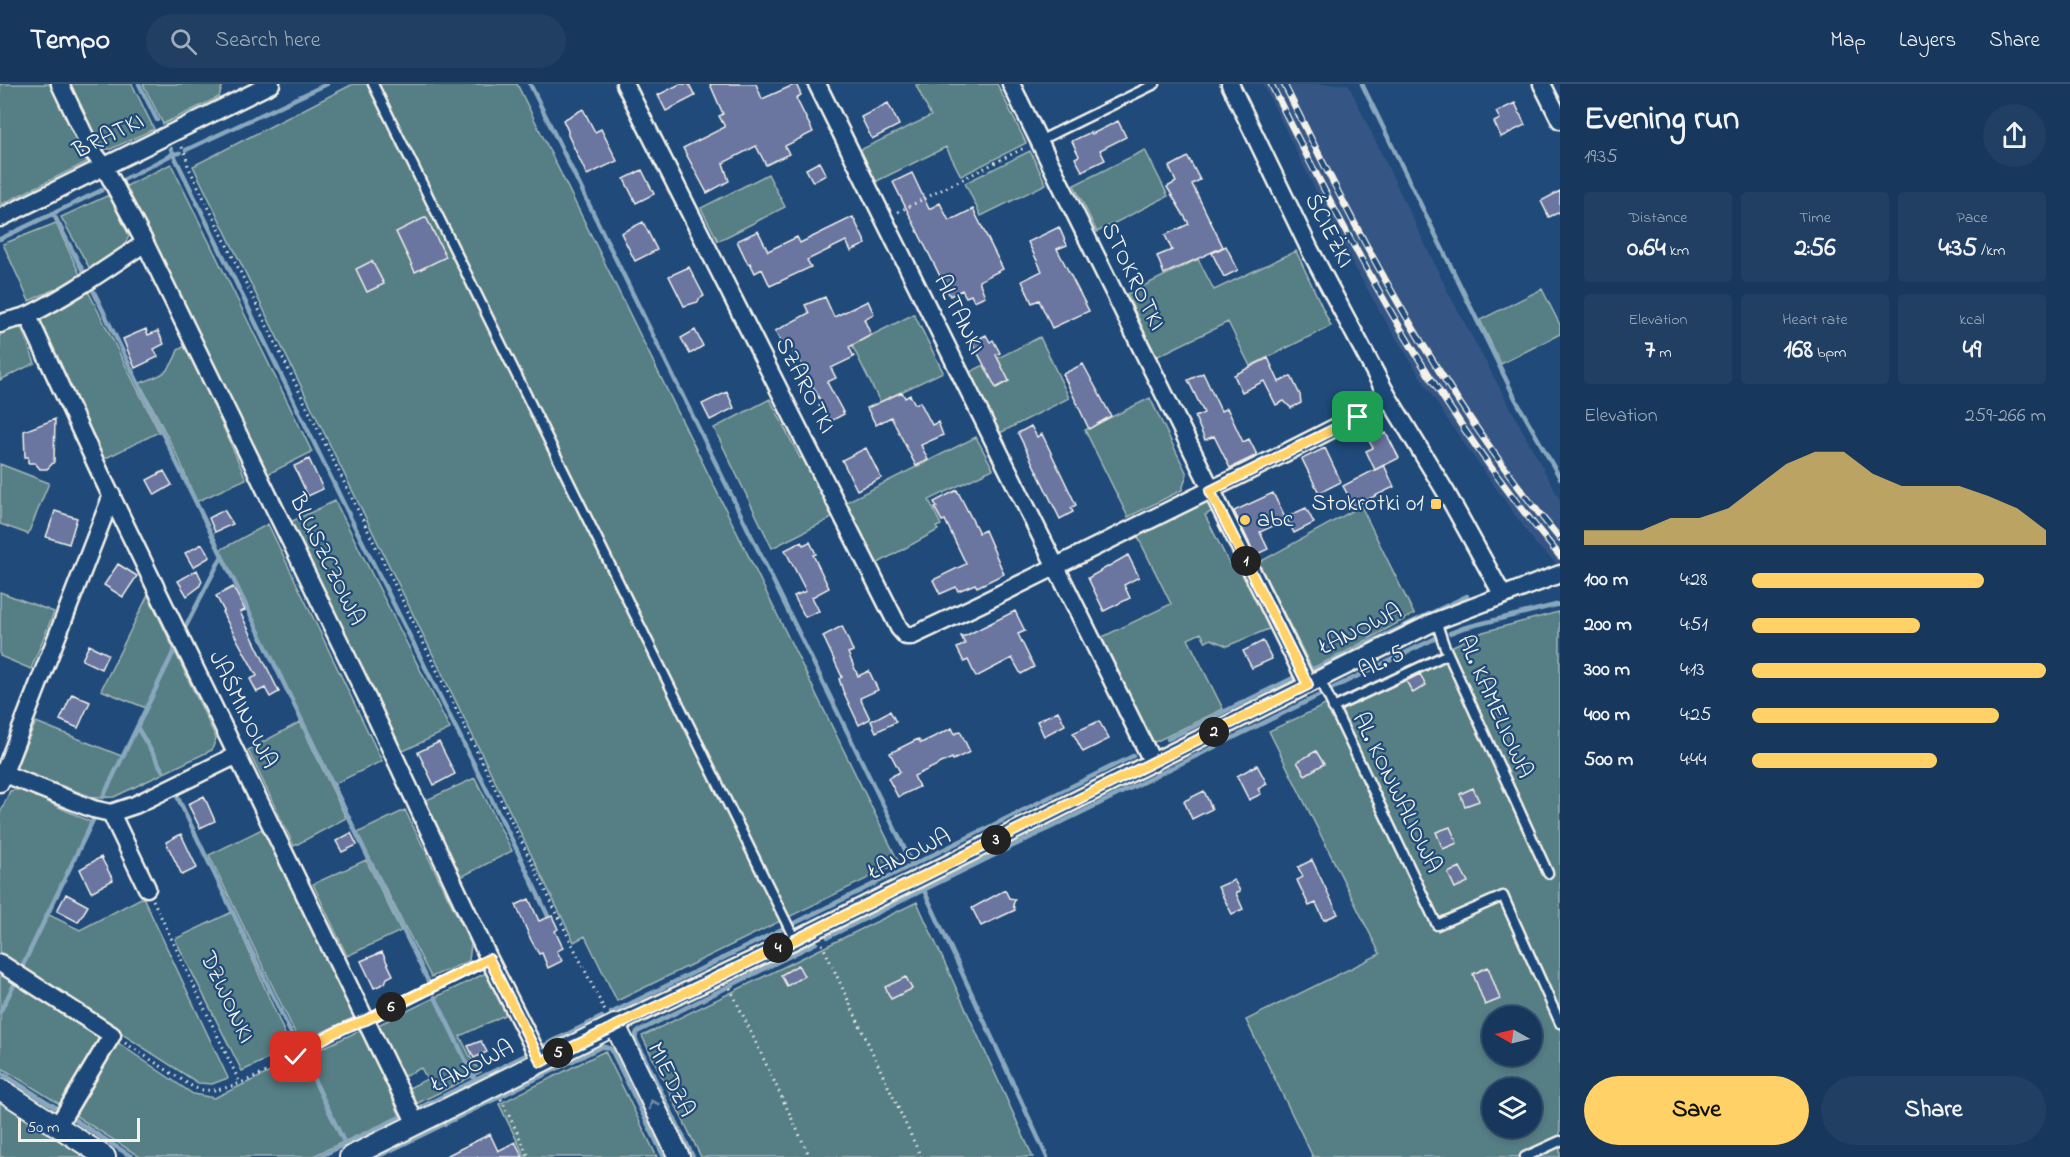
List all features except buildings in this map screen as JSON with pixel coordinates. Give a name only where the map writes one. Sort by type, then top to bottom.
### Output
[{"type":"street","name":"BLUSZCZOWA","points":[[60,84],[91,149],[104,166],[145,243],[367,698],[489,959],[541,1062]]},
{"type":"street","name":"BRATKI","points":[[0,218],[175,131],[242,90],[271,84]]},
{"type":"street","name":"SZAROTKI","points":[[625,84],[899,628],[906,636],[912,636],[1056,567]]},
{"type":"street","name":"ALTANKI","points":[[816,84],[1153,762]]},
{"type":"street","name":"STOKROTKI","points":[[1011,84],[1210,491],[1314,682]]},
{"type":"street","name":"ŚCIEŻKI","points":[[1230,84],[1310,250],[1388,397],[1447,494],[1502,594]]},
{"type":"street","points":[[1542,84],[1560,120]]},
{"type":"street","points":[[0,324],[28,316],[145,243]]},
{"type":"street","name":"JAŚMINOWA","points":[[28,316],[416,1124]]},
{"type":"street","points":[[1056,567],[1358,417],[1388,397]]},
{"type":"street","points":[[112,495],[1,776],[93,809],[111,813],[135,805],[237,754]]},
{"type":"street","name":"ŁANOWA","points":[[350,1157],[615,1025],[816,930],[1436,621],[1502,594],[1560,574]]},
{"type":"street","points":[[111,813],[147,888]]},
{"type":"street","points":[[0,963],[112,1035],[57,1127]]},
{"type":"street","name":"MIEDZA","points":[[615,1025],[679,1157]]},
{"type":"street","points":[[0,1089],[105,1157]]},
{"type":"lane","points":[[373,84],[795,940]]},
{"type":"lane","points":[[1039,141],[1155,84]]},
{"type":"lane","name":"AL. KAMELIOWA","points":[[1436,621],[1448,654],[1548,873]]},
{"type":"lane","name":"AL. 5","points":[[1333,708],[1448,654]]},
{"type":"lane","name":"AL. KONWALIOWA","points":[[1314,682],[1333,708],[1437,925],[1503,896],[1560,1023]]},
{"type":"lane","points":[[366,1020],[489,959]]},
{"type":"lane","points":[[1525,1157],[1560,1141]]},
{"type":"path","points":[[175,131],[188,166],[603,1007]]},
{"type":"path","points":[[883,219],[1039,141]]},
{"type":"path","name":"DZWONKI","points":[[147,888],[240,1083],[296,1057],[310,1046],[347,1026],[366,1020]]},
{"type":"path","points":[[816,930],[921,1157]]},
{"type":"path","points":[[723,974],[810,1157]]},
{"type":"path","points":[[112,1035],[193,1087],[216,1090],[240,1083]]},
{"type":"path","points":[[502,1103],[529,1157]]},
{"type":"shaded area","points":[[1263,84],[1348,84],[1448,292],[1560,500],[1560,564],[1558,565],[1536,544],[1475,459],[1383,317],[1343,246]]},
{"type":"green space","points":[[0,84],[50,84],[87,162],[0,205]]},
{"type":"green space","points":[[67,84],[132,84],[154,129],[111,149],[103,149],[96,144]]},
{"type":"green space","points":[[143,84],[223,84],[219,97],[163,124]]},
{"type":"green space","points":[[353,84],[517,84],[899,863],[617,1001],[585,936],[574,942],[193,166]]},
{"type":"green space","points":[[997,84],[1026,143],[961,176],[946,147],[875,182],[860,150],[931,116],[916,85]]},
{"type":"green space","points":[[1145,150],[1168,196],[1097,232],[1074,185]]},
{"type":"green space","points":[[1030,151],[1046,184],[981,216],[965,183]]},
{"type":"green space","points":[[171,164],[312,452],[264,476],[124,187]]},
{"type":"green space","points":[[768,174],[785,207],[718,241],[701,208]]},
{"type":"green space","points":[[109,195],[129,236],[122,250],[90,269],[61,217]]},
{"type":"green space","points":[[56,223],[81,277],[29,301],[3,244]]},
{"type":"green space","points":[[1296,251],[1331,326],[1250,366],[1228,322],[1156,357],[1127,294],[1198,259],[1214,290]]},
{"type":"green space","points":[[87,289],[159,432],[102,460],[39,330],[43,314]]},
{"type":"green space","points":[[1542,289],[1560,325],[1560,334],[1501,364],[1480,320]]},
{"type":"green space","points":[[914,314],[943,372],[880,402],[852,345]]},
{"type":"green space","points":[[19,322],[35,363],[0,380],[0,331]]},
{"type":"green space","points":[[1040,337],[1069,398],[998,434],[968,373]]},
{"type":"green space","points":[[187,345],[246,479],[196,502],[180,461],[140,383],[165,372],[172,364],[178,350]]},
{"type":"green space","points":[[1150,398],[1187,474],[1182,490],[1128,517],[1085,430]]},
{"type":"green space","points":[[770,399],[800,458],[806,456],[834,517],[772,548],[714,428]]},
{"type":"green space","points":[[976,437],[993,469],[929,500],[941,525],[936,527],[938,530],[873,566],[842,504]]},
{"type":"green space","points":[[0,464],[49,483],[28,534],[0,524]]},
{"type":"green space","points":[[335,501],[450,729],[399,753],[288,523]]},
{"type":"green space","points":[[1200,503],[1210,505],[1213,511],[1205,515],[1230,565],[1238,561],[1271,628],[1227,646],[1211,639],[1206,642],[1201,633],[1188,639],[1223,709],[1153,743],[1100,638],[1171,604],[1136,533]]},
{"type":"green space","points":[[1361,506],[1414,614],[1313,670],[1258,563]]},
{"type":"green space","points":[[268,524],[382,761],[334,784],[220,550]]},
{"type":"green space","points":[[0,592],[54,612],[31,669],[0,656]]},
{"type":"green space","points":[[148,595],[216,738],[212,750],[114,797],[95,798],[15,769],[36,722],[124,757],[146,708],[101,690]]},
{"type":"green space","points":[[1558,612],[1560,615],[1560,1157],[1313,1157],[1246,1020],[1380,954],[1269,731],[1483,632]]},
{"type":"green space","points":[[300,722],[346,818],[294,846],[248,750]]},
{"type":"green space","points":[[475,778],[512,851],[459,878],[422,802]]},
{"type":"green space","points":[[20,789],[91,822],[47,914],[80,930],[143,897],[228,1078],[212,1084],[198,1083],[0,955],[0,813],[10,791]]},
{"type":"green space","points":[[405,810],[471,944],[469,961],[431,977],[357,833]]},
{"type":"green space","points":[[266,827],[357,1016],[300,1043],[209,855]]},
{"type":"green space","points":[[366,860],[401,931],[347,956],[313,884]]},
{"type":"green space","points":[[917,902],[1033,1157],[701,1157],[642,1036]]},
{"type":"green space","points":[[232,912],[291,1048],[242,1071],[175,939]]},
{"type":"green space","points":[[0,969],[103,1034],[61,1105],[0,1067]]},
{"type":"green space","points":[[488,972],[509,1013],[460,1036],[473,1062],[481,1072],[414,1105],[405,1090],[427,1079],[421,1068],[400,1078],[379,1038],[378,1025]]},
{"type":"green space","points":[[359,1031],[365,1037],[400,1116],[311,1157],[140,1157],[73,1114],[118,1043],[193,1094],[214,1098]]},
{"type":"green space","points":[[605,1051],[657,1157],[525,1157],[499,1104]]},
{"type":"green space","points":[[0,1102],[86,1157],[0,1157]]},
{"type":"waterway","points":[[139,84],[157,120]]},
{"type":"waterway","points":[[186,150],[327,84]]},
{"type":"waterway","points":[[530,84],[913,866]]},
{"type":"waterway","points":[[1362,84],[1516,400],[1560,478]]},
{"type":"waterway","points":[[171,149],[548,916]]},
{"type":"waterway","points":[[123,180],[173,154],[180,153]]},
{"type":"waterway","points":[[0,239],[102,190]]},
{"type":"waterway","points":[[53,213],[84,273]]},
{"type":"waterway","points":[[92,288],[429,983]]},
{"type":"waterway","points":[[185,628],[222,556]]},
{"type":"waterway","points":[[1313,669],[1467,596]]},
{"type":"waterway","points":[[1450,633],[1560,604]]},
{"type":"waterway","points":[[1333,688],[1434,639]]},
{"type":"waterway","points":[[103,797],[175,649]]},
{"type":"waterway","points":[[1168,739],[1293,678]]},
{"type":"waterway","points":[[828,937],[1318,696]]},
{"type":"waterway","points":[[137,727],[163,771]]},
{"type":"waterway","points":[[793,924],[1133,756]]},
{"type":"waterway","points":[[177,796],[299,1050]]},
{"type":"waterway","points":[[22,967],[94,818]]},
{"type":"waterway","points":[[922,886],[1047,1157]]},
{"type":"waterway","points":[[611,1013],[784,928]]},
{"type":"waterway","points":[[693,1157],[635,1038],[637,1032],[816,943]]},
{"type":"waterway","points":[[0,1012],[16,981]]},
{"type":"waterway","points":[[435,997],[475,1080]]},
{"type":"waterway","points":[[543,1046],[602,1017]]},
{"type":"waterway","points":[[377,1157],[601,1047],[611,1049],[664,1157]]},
{"type":"waterway","points":[[419,1108],[530,1053]]},
{"type":"waterway","points":[[306,1063],[345,1144]]},
{"type":"waterway","points":[[0,1072],[58,1109]]},
{"type":"waterway","points":[[319,1157],[402,1116]]},
{"type":"waterway","points":[[72,1118],[132,1157]]},
{"type":"railway","points":[[1271,84],[1367,269],[1437,388],[1516,502],[1560,556]]},
{"type":"railway","points":[[1284,84],[1344,203],[1408,320],[1479,432],[1560,539]]},
{"type":"place","name":"Stokrotki 01","points":[[1436,504]]},
{"type":"place","name":"abc","points":[[1245,520]]},
{"type":"route","points":[[296,1057],[310,1046],[347,1026],[366,1020],[489,959],[541,1062],[795,940],[1308,685],[1210,491],[1358,417]]}]
